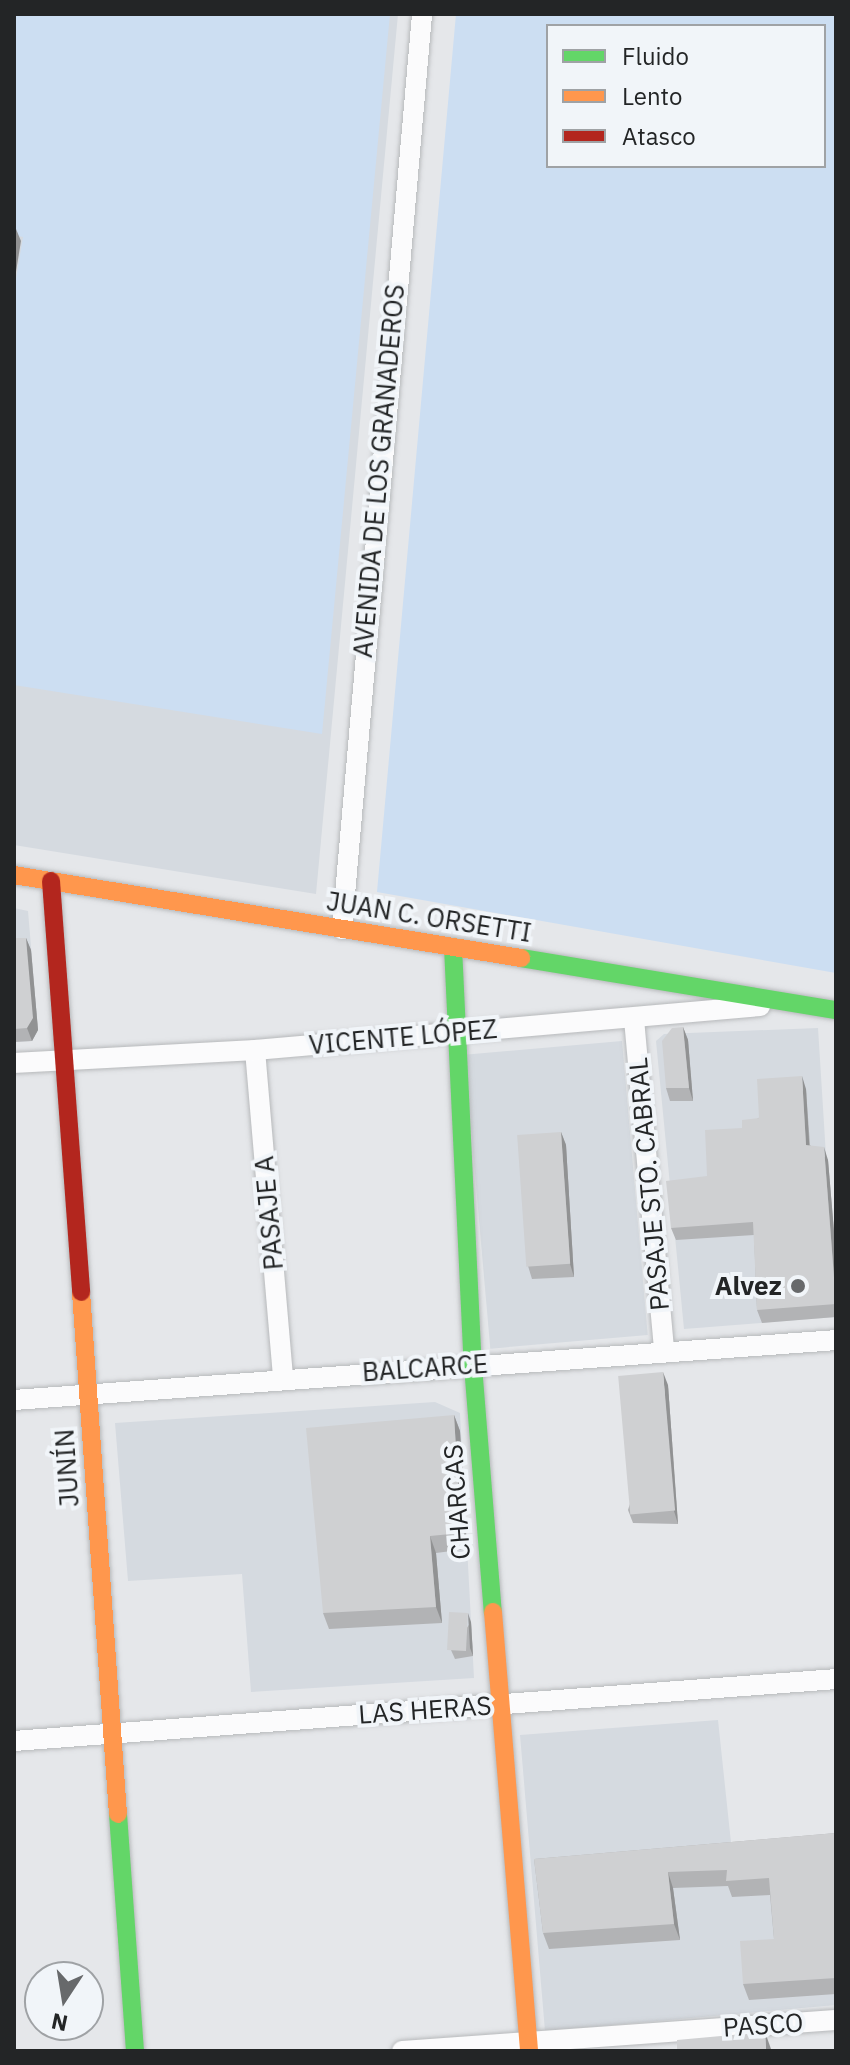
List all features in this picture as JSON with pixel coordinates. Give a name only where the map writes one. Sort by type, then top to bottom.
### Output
[{"type":"street","name":"AVENIDA DE LOS GRANADEROS","points":[[342,929],[422,14]]},
{"type":"street","name":"JUAN C. ORSETTI","points":[[14,875],[836,1010]]},
{"type":"street","name":"JUNÍN","points":[[51,881],[135,2051]]},
{"type":"street","name":"CHARCAS","points":[[453,947],[473,1366],[498,1705],[528,2046]]},
{"type":"street","name":"VICENTE LÓPEZ","points":[[14,1063],[255,1050],[791,1003]]},
{"type":"street","name":"PASAJE STO. CABRAL","points":[[634,1019],[664,1349]]},
{"type":"street","name":"PASAJE A","points":[[255,1050],[283,1377]]},
{"type":"street","name":"BALCARCE","points":[[14,1400],[664,1349],[836,1340]]},
{"type":"street","name":"LAS HERAS","points":[[14,1741],[836,1679]]},
{"type":"street","name":"PASCO","points":[[402,2051],[528,2046],[836,2020]]},
{"type":"shaded area","points":[[14,14],[398,14],[316,894],[14,845]]},
{"type":"shaded area","points":[[14,14],[390,14],[322,734],[14,685],[14,291],[23,237],[14,235]]},
{"type":"shaded area","points":[[456,14],[836,14],[836,973],[377,892]]},
{"type":"shaded area","points":[[14,908],[28,911],[38,1030],[32,1041],[14,1042]]},
{"type":"shaded area","points":[[818,1028],[836,1317],[684,1329],[656,1041],[664,1034]]},
{"type":"shaded area","points":[[622,1041],[648,1335],[490,1349],[465,1055]]},
{"type":"shaded area","points":[[435,1402],[460,1413],[474,1678],[251,1692],[242,1574],[128,1581],[115,1423]]},
{"type":"shaded area","points":[[718,1720],[732,1852],[836,1848],[836,2005],[545,2031],[520,1735]]},
{"type":"building","points":[[14,938],[26,938],[33,1018],[27,1028],[14,1029]]},
{"type":"building","points":[[683,1027],[689,1088],[666,1088],[662,1041],[672,1028]]},
{"type":"building","points":[[802,1076],[806,1145],[824,1147],[836,1304],[757,1310],[753,1222],[671,1228],[666,1181],[707,1176],[705,1130],[742,1128],[742,1120],[759,1118],[757,1079]]},
{"type":"building","points":[[561,1132],[570,1264],[526,1267],[517,1135]]},
{"type":"building","points":[[663,1372],[675,1510],[630,1514],[618,1376]]},
{"type":"building","points":[[454,1415],[461,1533],[430,1536],[436,1607],[323,1613],[306,1428]]},
{"type":"building","points":[[449,1612],[468,1613],[466,1651],[447,1650]]},
{"type":"building","points":[[836,1833],[836,1978],[743,1984],[740,1941],[774,1939],[769,1878],[726,1881],[727,1870],[668,1872],[674,1924],[543,1933],[534,1859]]},
{"type":"building","points":[[765,2032],[766,2051],[677,2051],[677,2040]]},
{"type":"traffic: fast","points":[[453,947],[473,1366],[493,1612]]},
{"type":"traffic: fast","points":[[521,958],[836,1010]]},
{"type":"traffic: fast","points":[[118,1814],[135,2051]]},
{"type":"traffic: slow","points":[[14,875],[521,958]]},
{"type":"traffic: slow","points":[[81,1292],[118,1814]]},
{"type":"traffic: slow","points":[[493,1612],[529,2051]]},
{"type":"traffic: jam","points":[[51,881],[81,1292]]},
{"type":"place","name":"Alvez","points":[[798,1286]]}]
